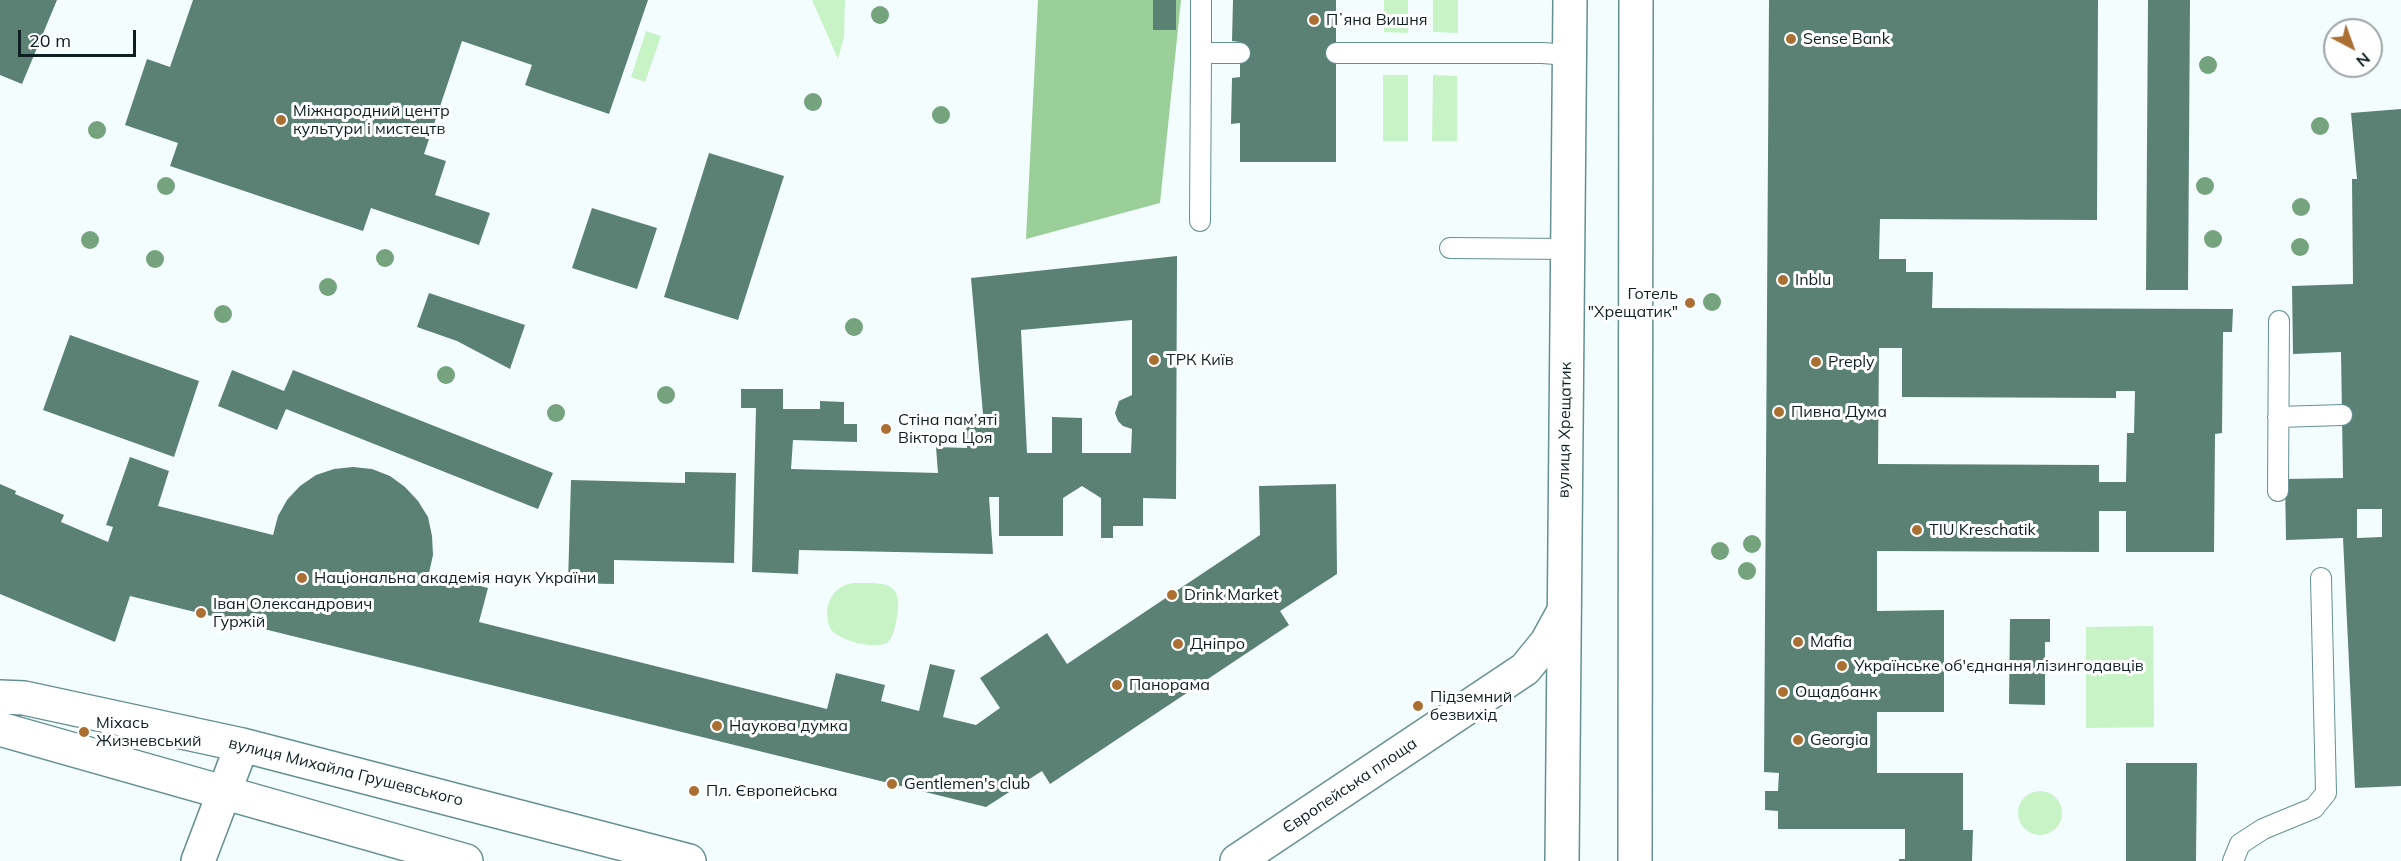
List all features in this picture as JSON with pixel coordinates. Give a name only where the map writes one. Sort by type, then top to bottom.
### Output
[{"type":"main road","name":"вулиця Хрещатик","points":[[1562,861],[1570,0]]},
{"type":"main road","points":[[1635,861],[1636,0]]},
{"type":"main road","name":"Європейська площа","points":[[1237,861],[1525,669],[1547,642],[1564,611]]},
{"type":"main road","name":"вулиця Михайла Грушевського","points":[[0,697],[24,698],[242,745],[689,861]]},
{"type":"main road","points":[[0,729],[466,861]]},
{"type":"main road","points":[[198,861],[242,745]]},
{"type":"lane","points":[[1200,221],[1201,0]]},
{"type":"lane","points":[[1201,53],[1240,53]]},
{"type":"lane","points":[[1336,53],[1569,55]]},
{"type":"lane","points":[[1450,248],[1567,249]]},
{"type":"lane","points":[[2278,491],[2279,321]]},
{"type":"lane","points":[[2278,417],[2342,415]]},
{"type":"lane","points":[[2233,861],[2240,844],[2263,829],[2314,808],[2326,793],[2321,578]]},
{"type":"green space","points":[[812,0],[845,0],[844,37],[838,59]]},
{"type":"green space","points":[[1038,0],[1181,0],[1160,203],[1026,239]]},
{"type":"green space","points":[[1384,0],[1408,0],[1408,33],[1384,32]]},
{"type":"green space","points":[[1433,0],[1458,0],[1458,33],[1433,32]]},
{"type":"green space","points":[[646,31],[661,36],[645,82],[631,77]]},
{"type":"green space","points":[[1383,75],[1408,75],[1408,141],[1383,141]]},
{"type":"green space","points":[[1433,75],[1457,76],[1457,141],[1432,141]]},
{"type":"green space","points":[[853,583],[882,584],[894,590],[898,605],[897,617],[893,634],[887,643],[866,645],[843,638],[831,630],[827,615],[830,600],[838,589]]},
{"type":"green space","points":[[2153,626],[2154,727],[2086,728],[2086,627]]},
{"type":"green space","points":[[2040,791],[2055,798],[2062,813],[2055,828],[2040,835],[2025,828],[2018,813],[2025,798]]},
{"type":"building","points":[[0,0],[57,0],[22,84],[0,75]]},
{"type":"building","name":"Міжнародний центр культури і мистецтв","points":[[193,0],[648,0],[609,114],[525,85],[532,65],[462,41],[424,154],[446,161],[435,195],[490,213],[479,245],[371,208],[363,231],[170,166],[178,143],[125,125],[147,59],[170,67]]},
{"type":"building","points":[[1153,0],[1176,0],[1176,30],[1153,30]]},
{"type":"building","points":[[1233,0],[1336,0],[1336,162],[1240,162],[1240,123],[1231,124],[1232,78],[1240,77],[1240,42],[1232,41]]},
{"type":"building","points":[[1769,0],[2098,0],[2097,220],[1880,219],[1879,259],[1906,259],[1906,272],[1933,272],[1932,308],[2233,309],[2232,332],[2223,332],[2222,433],[2215,434],[2214,552],[2126,552],[2126,511],[2099,511],[2099,552],[1877,551],[1877,611],[1944,610],[1944,712],[1877,712],[1877,773],[1963,773],[1963,830],[1973,830],[1972,861],[1899,861],[1899,859],[1905,859],[1905,829],[1778,829],[1778,811],[1765,810],[1765,791],[1778,791],[1779,773],[1764,772]],"holes":[[[1879,348],[1902,348],[1902,397],[2116,398],[2116,391],[2135,391],[2134,433],[2127,433],[2126,482],[2099,482],[2099,465],[1878,464]]]},
{"type":"building","points":[[2148,0],[2190,0],[2188,290],[2146,290]]},
{"type":"building","points":[[2401,109],[2401,786],[2355,788],[2343,538],[2286,540],[2285,479],[2343,478],[2341,352],[2293,354],[2292,286],[2353,284],[2352,179],[2357,179],[2351,113]],"holes":[[[2357,509],[2382,509],[2382,537],[2357,538]]]},
{"type":"building","points":[[709,153],[784,176],[738,320],[664,297]]},
{"type":"building","points":[[592,208],[657,228],[637,289],[572,268]]},
{"type":"building","points":[[1177,256],[1176,499],[1143,498],[1143,526],[1113,526],[1113,538],[1101,538],[1101,498],[1082,486],[1063,498],[1063,536],[999,536],[999,497],[989,497],[993,554],[799,550],[798,574],[752,572],[756,408],[741,408],[741,389],[783,389],[783,409],[820,409],[820,401],[844,402],[844,424],[857,424],[857,442],[793,440],[791,469],[938,473],[936,447],[967,448],[966,424],[984,425],[971,278]],"holes":[[[1132,320],[1132,395],[1119,401],[1115,413],[1123,426],[1132,429],[1131,453],[1082,453],[1082,418],[1052,417],[1052,453],[1027,453],[1021,330]]]},
{"type":"building","points":[[429,293],[525,325],[510,369],[457,341],[417,327]]},
{"type":"building","points":[[70,335],[199,381],[174,457],[43,410]]},
{"type":"building","points":[[232,370],[284,391],[293,370],[553,473],[538,509],[286,409],[277,430],[218,406]]},
{"type":"building","points":[[130,457],[169,471],[158,506],[273,535],[278,516],[287,500],[300,486],[316,475],[334,469],[353,467],[372,469],[390,476],[405,487],[428,517],[433,555],[429,573],[488,588],[479,622],[827,709],[836,673],[885,685],[881,701],[919,711],[930,664],[955,670],[943,717],[976,725],[1000,708],[980,678],[1047,633],[1067,664],[1260,535],[1259,486],[1336,484],[1337,574],[1280,611],[1289,625],[1050,784],[1042,771],[986,807],[130,596],[115,642],[0,594],[0,484],[16,491],[15,494],[64,515],[61,522],[108,542],[113,527],[106,525]]},
{"type":"building","points":[[685,472],[736,473],[734,563],[614,560],[614,584],[568,583],[571,480],[685,483]]},
{"type":"building","points":[[2010,619],[2050,619],[2050,642],[2045,642],[2045,705],[2009,704]]},
{"type":"building","points":[[2126,763],[2197,763],[2196,861],[2126,861]]},
{"type":"place","name":"Пʼяна Вишня","points":[[1314,20]]},
{"type":"place","name":"Sense Bank","points":[[1791,39]]},
{"type":"place","name":"Міжнародний центр культури і мистецтв","points":[[281,120]]},
{"type":"place","name":"Inblu","points":[[1783,280]]},
{"type":"place","name":"Готель \"Хрещатик\"","points":[[1690,303]]},
{"type":"place","name":"ТРК Київ","points":[[1154,360]]},
{"type":"place","name":"Preply","points":[[1816,362]]},
{"type":"place","name":"Пивна Дума","points":[[1779,412]]},
{"type":"place","name":"Стіна пам’яті Віктора Цоя","points":[[886,429]]},
{"type":"place","name":"TIU Kreschatik","points":[[1917,530]]},
{"type":"place","name":"Національна академія наук України","points":[[302,578]]},
{"type":"place","name":"Drink Market","points":[[1172,595]]},
{"type":"place","name":"Іван Олександрович Гуржій","points":[[201,613]]},
{"type":"place","name":"Mafia","points":[[1798,642]]},
{"type":"place","name":"Дніпро","points":[[1178,644]]},
{"type":"place","name":"Українське об'єднання лізингодавців","points":[[1842,666]]},
{"type":"place","name":"Панорама","points":[[1117,685]]},
{"type":"place","name":"Ощадбанк","points":[[1783,692]]},
{"type":"place","name":"Підземний безвихід","points":[[1418,706]]},
{"type":"place","name":"Наукова думка","points":[[717,726]]},
{"type":"place","name":"Міхась Жизневський","points":[[84,732]]},
{"type":"place","name":"Georgia","points":[[1798,740]]},
{"type":"place","name":"Gentlemen's club","points":[[892,784]]},
{"type":"place","name":"Пл. Європейська","points":[[694,791]]}]
